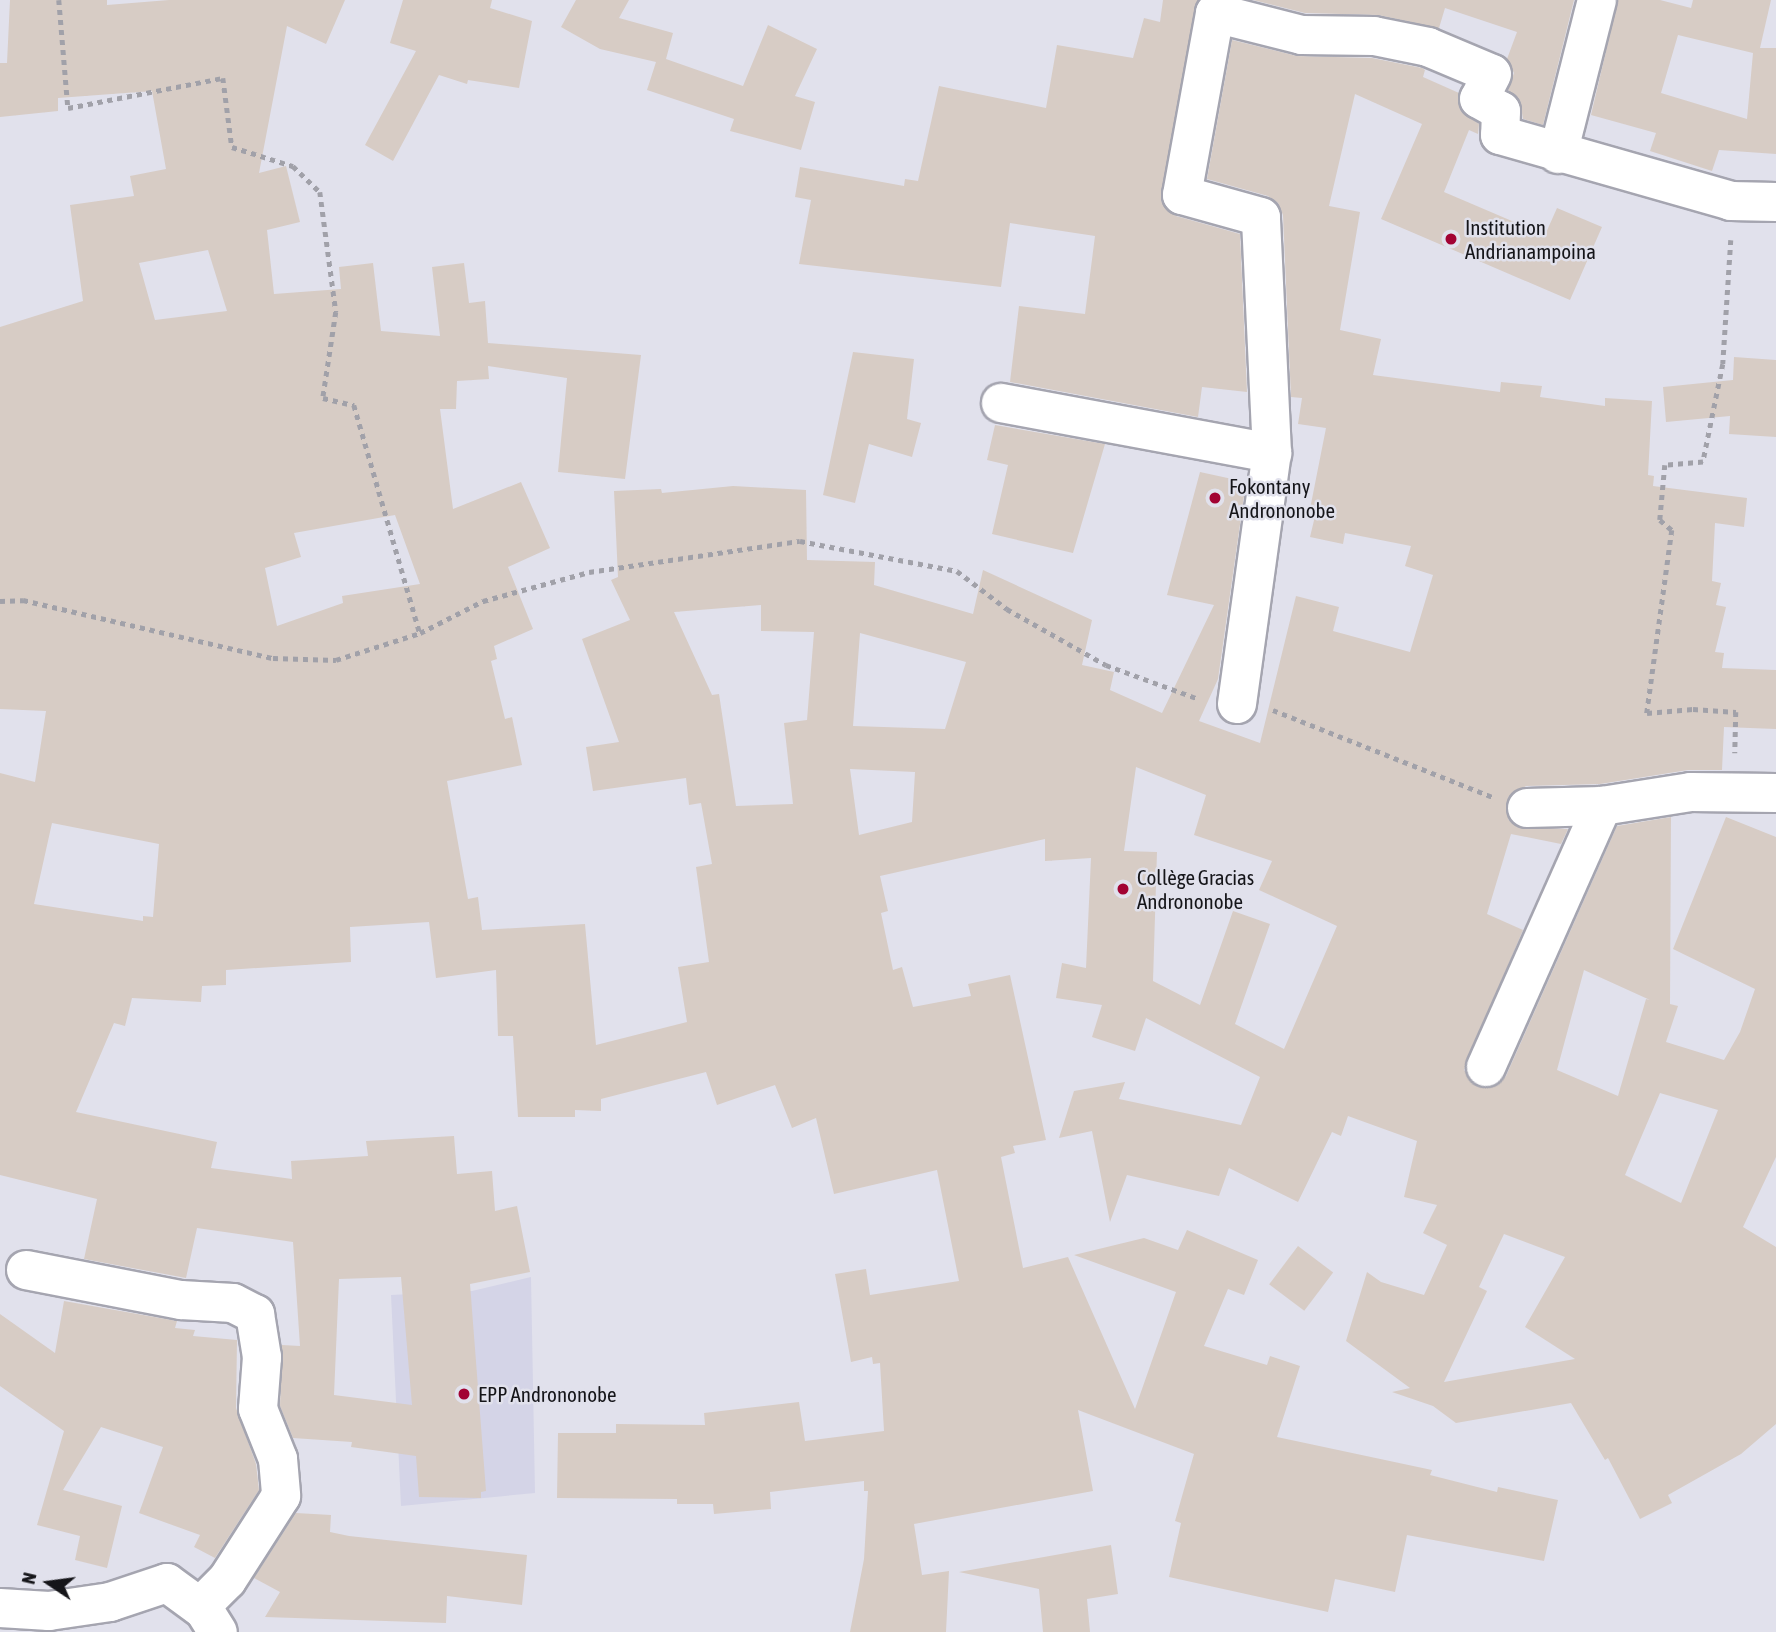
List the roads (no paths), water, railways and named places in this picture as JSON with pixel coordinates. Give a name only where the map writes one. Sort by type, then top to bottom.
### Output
[{"type":"street","points":[[1558,154],[1597,0]]},
{"type":"street","points":[[1237,704],[1272,453],[1261,217],[1182,195],[1215,13],[1302,35],[1374,36],[1428,47],[1492,74],[1479,99],[1501,111],[1500,135],[1558,154],[1731,201],[1776,202]]},
{"type":"street","points":[[1001,402],[1272,453]]},
{"type":"street","points":[[1527,808],[1602,807],[1691,792],[1776,793]]},
{"type":"street","points":[[1486,1066],[1602,807]]},
{"type":"street","points":[[0,1608],[50,1611],[110,1602],[167,1583],[209,1620],[228,1580],[281,1496],[278,1459],[258,1409],[262,1357],[255,1314],[233,1303],[181,1300],[26,1270]]},
{"type":"place","name":"Institution Andrianampoina","points":[[1451,239]]},
{"type":"place","name":"Fokontany Andrononobe","points":[[1215,498]]},
{"type":"place","name":"Collège Gracias Andrononobe","points":[[1123,889]]},
{"type":"place","name":"EPP Andrononobe","points":[[464,1394]]}]
